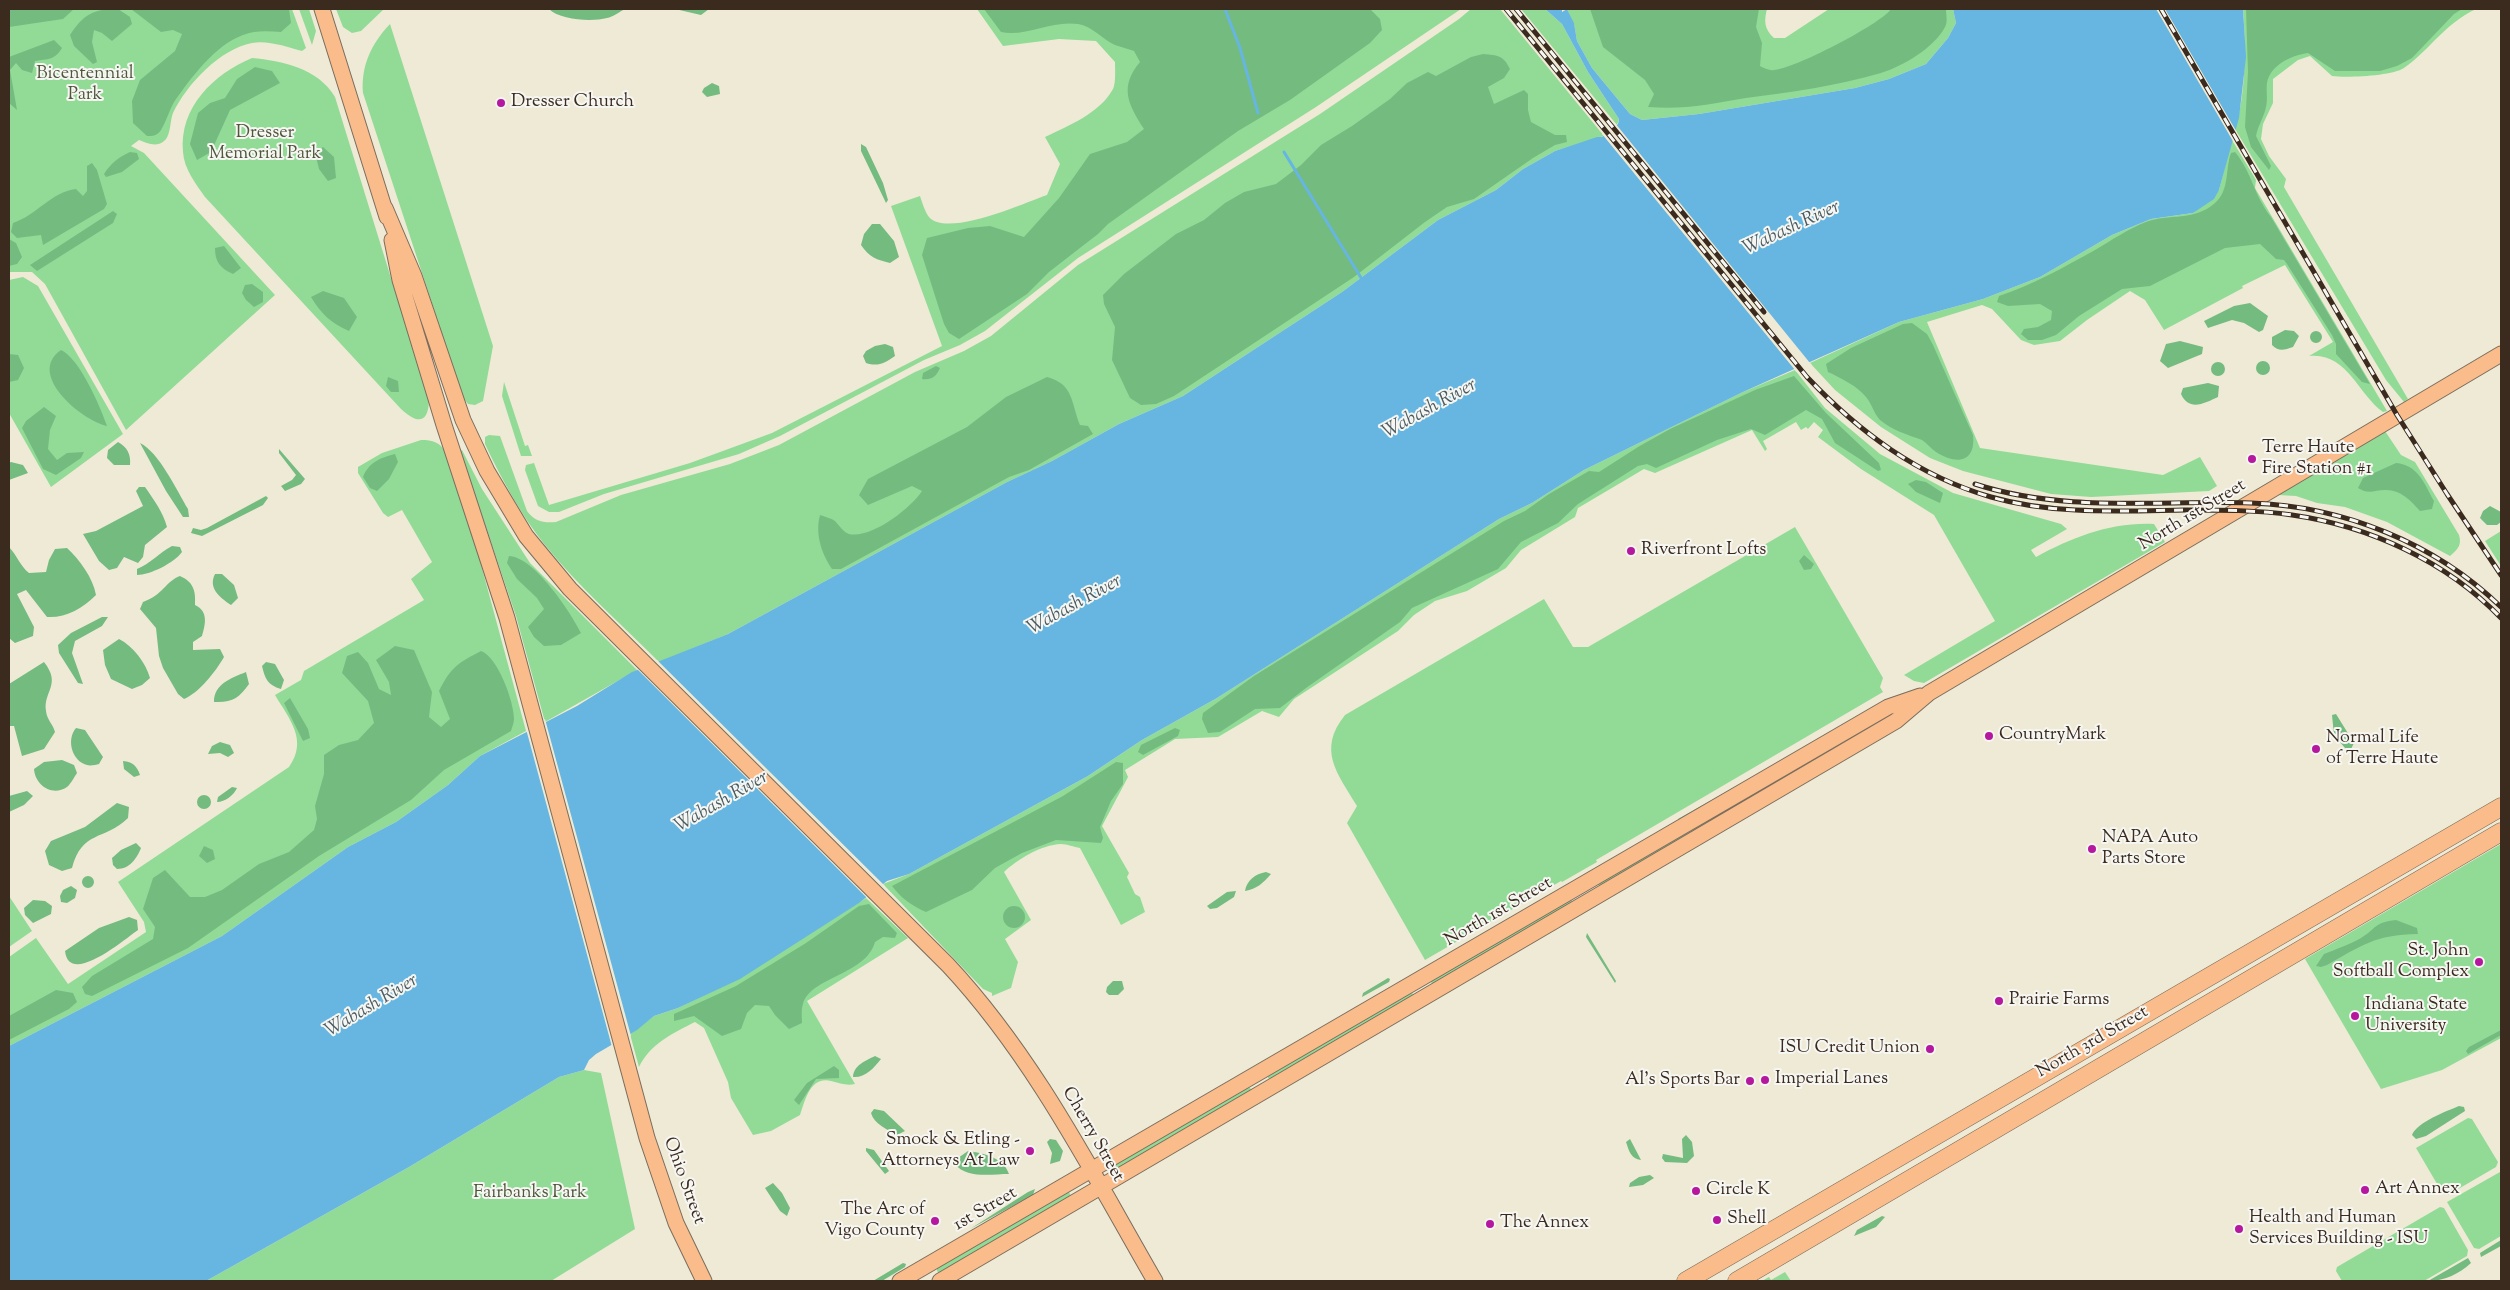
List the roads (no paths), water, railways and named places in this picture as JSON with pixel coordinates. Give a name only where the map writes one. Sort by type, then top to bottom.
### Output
[{"type":"highway","name":"North 3rd Street","points":[[1686,1281],[2501,807]]},
{"type":"highway","name":"North 3rd Street","points":[[1737,1281],[2501,832]]},
{"type":"main road","points":[[322,9],[385,208]]},
{"type":"main road","name":"Cherry Street","points":[[385,208],[414,276],[463,420],[487,471],[526,536],[570,589],[948,964],[989,1012],[1037,1079],[1155,1281]]},
{"type":"main road","name":"Ohio Street","points":[[385,208],[406,298],[457,468],[508,618],[663,1189],[676,1223],[704,1281]]},
{"type":"main road","name":"North 1st Street","points":[[1101,1188],[1896,721],[1929,693],[2501,354]]},
{"type":"main road","name":"North 1st Street","points":[[1091,1171],[1888,707],[1929,693]]},
{"type":"main road","name":"1st Street","points":[[900,1281],[1091,1171]]},
{"type":"main road","points":[[940,1281],[1101,1188]]},
{"type":"water","name":"Wabash River","points":[[1545,9],[1562,9],[1562,12],[1567,9],[1574,23],[1577,41],[1592,68],[1630,114],[1642,120],[1699,114],[1855,88],[1889,79],[1926,64],[1948,38],[1956,23],[1953,9],[2243,9],[2246,57],[2239,118],[2219,190],[2214,199],[2193,213],[2151,219],[2112,235],[2040,277],[1983,299],[1899,322],[1743,392],[1584,470],[1532,503],[1499,519],[1217,698],[1142,740],[1088,776],[909,874],[887,881],[859,903],[740,979],[678,1008],[654,1016],[637,1030],[596,1054],[589,1060],[584,1070],[559,1077],[409,1167],[206,1281],[9,1281],[9,1046],[222,936],[348,847],[396,822],[448,785],[480,756],[577,706],[632,672],[728,634],[1007,482],[1052,461],[1119,424],[1183,396],[1342,292],[1438,220],[1496,190],[1523,169],[1555,151],[1602,137],[1618,124],[1619,119],[1588,72],[1562,24]]},
{"type":"waterway","points":[[1225,9],[1240,48],[1258,113]]},
{"type":"waterway","points":[[1284,152],[1363,281]]},
{"type":"railway","points":[[1506,9],[1807,377],[1847,416],[1891,450],[1914,464],[1964,488],[1991,497],[2039,507],[2087,511],[2212,510],[2266,512],[2321,520],[2377,537],[2431,563],[2456,579],[2501,618]]},
{"type":"railway","points":[[1516,9],[1764,312]]},
{"type":"railway","points":[[2161,9],[2397,415],[2501,575]]},
{"type":"railway","points":[[1975,484],[2009,493],[2077,502],[2251,503],[2320,512],[2353,520],[2386,532],[2417,547],[2447,564],[2475,584],[2501,607]]},
{"type":"place","name":"Dresser Church","points":[[501,103]]},
{"type":"place","name":"Terre Haute Fire Station #1","points":[[2252,459]]},
{"type":"place","name":"Riverfront Lofts","points":[[1631,551]]},
{"type":"place","name":"CountryMark","points":[[1989,736]]},
{"type":"place","name":"Normal Life of Terre Haute","points":[[2316,749]]},
{"type":"place","name":"NAPA Auto Parts Store","points":[[2092,849]]},
{"type":"place","name":"St. John Softball Complex","points":[[2479,962]]},
{"type":"place","name":"Prairie Farms","points":[[1999,1001]]},
{"type":"place","name":"Indiana State University","points":[[2355,1016]]},
{"type":"place","name":"ISU Credit Union","points":[[1930,1049]]},
{"type":"place","name":"Imperial Lanes","points":[[1765,1080]]},
{"type":"place","name":"Al's Sports Bar","points":[[1750,1081]]},
{"type":"place","name":"Smock & Etling - Attorneys At Law","points":[[1030,1151]]},
{"type":"place","name":"Art Annex","points":[[2365,1190]]},
{"type":"place","name":"Circle K","points":[[1696,1191]]},
{"type":"place","name":"Shell","points":[[1717,1220]]},
{"type":"place","name":"The Arc of Vigo County","points":[[935,1221]]},
{"type":"place","name":"The Annex","points":[[1490,1224]]},
{"type":"place","name":"Health and Human Services Building - ISU","points":[[2239,1229]]},
{"type":"park label","name":"Bicentennial Park","points":[[85,85]]},
{"type":"park label","name":"Dresser Memorial Park","points":[[265,144]]},
{"type":"park label","name":"Fairbanks Park","points":[[530,1194]]}]
